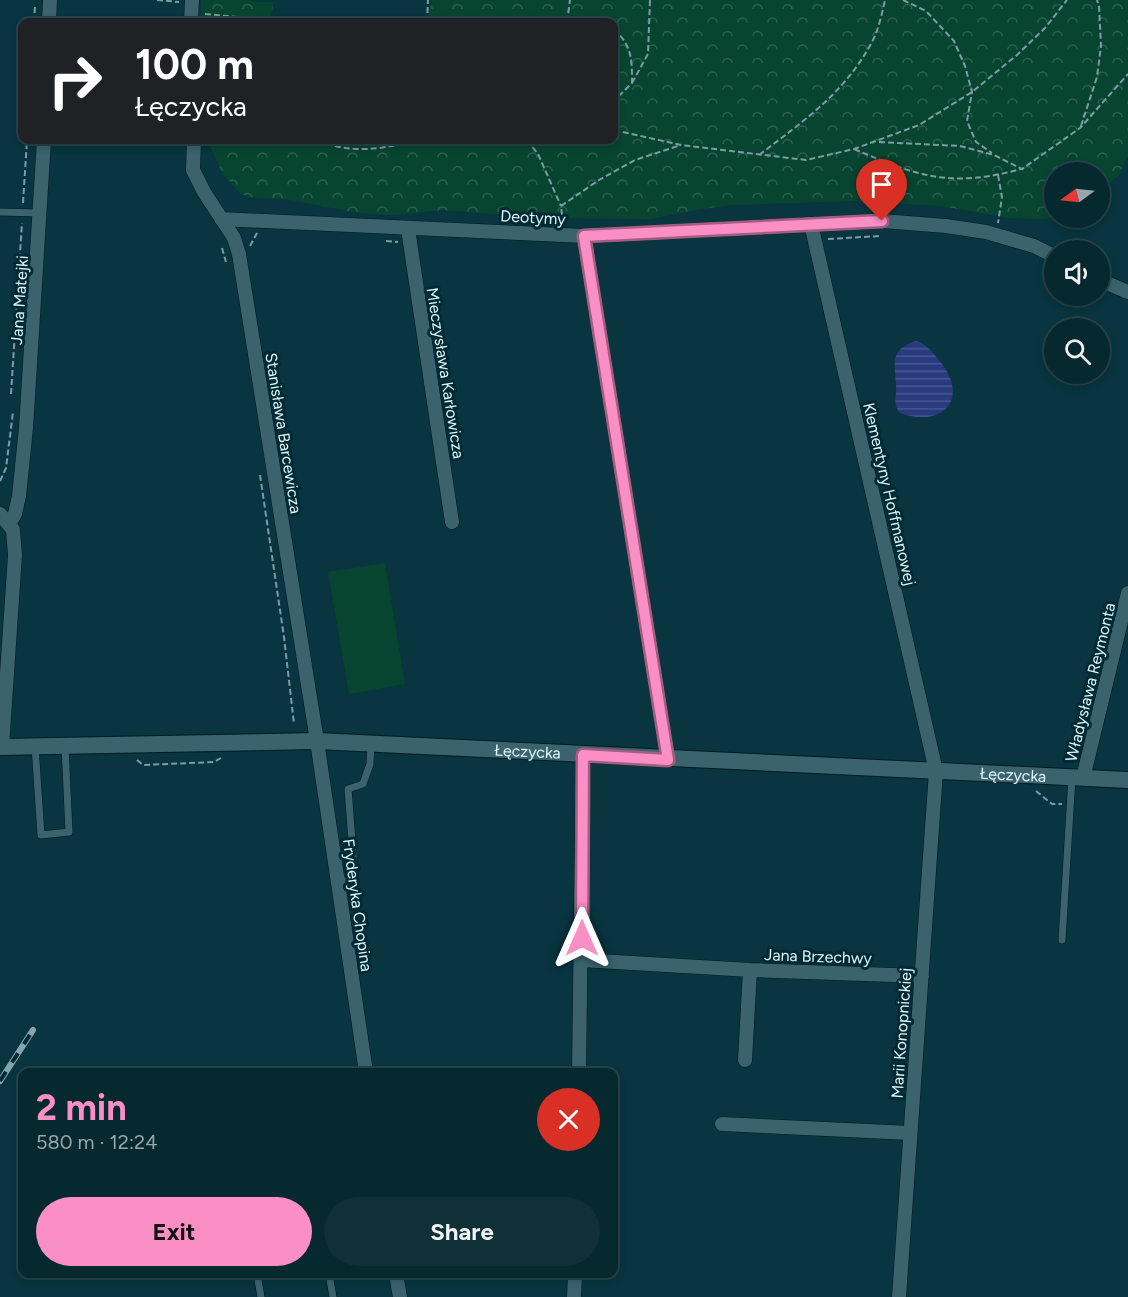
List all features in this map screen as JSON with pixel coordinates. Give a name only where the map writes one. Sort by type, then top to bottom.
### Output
[{"type":"street","points":[[49,18],[50,0]]},
{"type":"street","name":"Jana Matejki","points":[[1,747],[15,555],[15,538],[5,519],[15,514],[19,496],[26,428],[44,144]]},
{"type":"street","name":"Stanisława Barcewicza","points":[[194,144],[193,170],[204,192],[234,238],[239,254],[317,741]]},
{"type":"street","name":"Deotymy","points":[[222,219],[346,224],[409,235],[432,229],[564,236],[855,221],[906,222],[968,229],[996,235],[1044,251]]},
{"type":"street","name":"Klementyny Hoffmanowej","points":[[811,224],[936,771]]},
{"type":"street","name":"Mieczysława Karłowicza","points":[[409,235],[452,522]]},
{"type":"street","points":[[584,236],[668,760]]},
{"type":"street","points":[[1110,284],[1128,292]]},
{"type":"street","name":"Władysława Reymonta","points":[[1077,778],[1128,593]]},
{"type":"street","name":"Łęczycka","points":[[1,747],[317,741],[668,760],[1128,780]]},
{"type":"street","name":"Fryderyka Chopina","points":[[317,741],[365,1068]]},
{"type":"street","points":[[579,1068],[583,755]]},
{"type":"street","name":"Marii Konopnickiej","points":[[899,1297],[936,771]]},
{"type":"street","name":"Jana Brzechwy","points":[[582,960],[750,970],[922,976]]},
{"type":"street","name":"Jana Brzechwy","points":[[745,1060],[750,970]]},
{"type":"street","points":[[721,1126],[910,1133]]},
{"type":"street","points":[[397,1278],[400,1297]]},
{"type":"street","points":[[574,1297],[575,1278]]},
{"type":"lane","points":[[0,212],[41,213]]},
{"type":"lane","points":[[338,882],[355,880],[348,789],[363,784],[370,764],[370,744]]},
{"type":"lane","points":[[35,746],[41,835],[69,832],[65,746]]},
{"type":"lane","points":[[1062,940],[1070,804],[1077,778]]},
{"type":"lane","points":[[258,1278],[261,1297]]},
{"type":"lane","points":[[330,1278],[333,1297]]},
{"type":"path","points":[[34,18],[36,0]]},
{"type":"path","points":[[427,18],[429,0]]},
{"type":"path","points":[[568,18],[570,0]]},
{"type":"path","points":[[618,97],[632,83],[648,54],[650,0]]},
{"type":"path","points":[[759,155],[811,116],[848,80],[874,39],[885,0]]},
{"type":"path","points":[[903,0],[926,10],[954,40],[965,66],[972,92],[967,121],[976,142],[994,155],[1022,169]]},
{"type":"path","points":[[618,131],[681,145],[806,160],[854,149],[919,125],[972,92],[1017,55],[1045,28],[1067,0]]},
{"type":"path","points":[[1080,128],[1097,77],[1100,56],[1097,0]]},
{"type":"path","points":[[191,12],[259,18]]},
{"type":"path","points":[[618,33],[625,39],[632,61],[632,83]]},
{"type":"path","points":[[854,149],[900,169],[940,179],[998,175],[1022,169],[1080,128],[1128,74]]},
{"type":"path","points":[[876,141],[960,146],[994,155]]},
{"type":"path","points":[[11,394],[27,144]]},
{"type":"path","points":[[326,144],[362,149],[402,144]]},
{"type":"path","points":[[530,144],[538,154],[561,206],[564,236]]},
{"type":"path","points":[[561,206],[599,180],[635,160],[681,145]]},
{"type":"path","points":[[996,235],[1002,197],[998,175]]},
{"type":"path","points":[[248,250],[258,232]]},
{"type":"path","points":[[386,241],[409,235]]},
{"type":"path","points":[[222,248],[228,267]]},
{"type":"path","points":[[0,481],[6,468],[14,405]]},
{"type":"path","points":[[259,469],[284,637],[294,724]]},
{"type":"path","points":[[135,758],[143,765],[214,762],[225,756]]},
{"type":"path","points":[[1034,789],[1052,804],[1070,804]]},
{"type":"green space","points":[[201,0],[274,2],[270,18],[201,18]]},
{"type":"green space","points":[[432,0],[1128,0],[1128,155],[1119,175],[1110,183],[1110,162],[1044,162],[1044,219],[1009,218],[941,206],[854,201],[732,205],[651,219],[547,218],[443,210],[392,215],[358,213],[291,200],[250,197],[241,194],[223,174],[209,144],[618,144],[618,18],[428,18]]},
{"type":"green space","points":[[385,563],[405,684],[349,694],[328,572]]},
{"type":"water","points":[[916,341],[926,346],[936,356],[948,373],[952,386],[952,397],[948,406],[940,413],[930,417],[916,417],[900,413],[895,403],[896,358],[901,349]]},
{"type":"railway","points":[[0,1081],[33,1030]]},
{"type":"route","points":[[582,938],[583,755],[668,760],[584,236],[882,221]]}]
